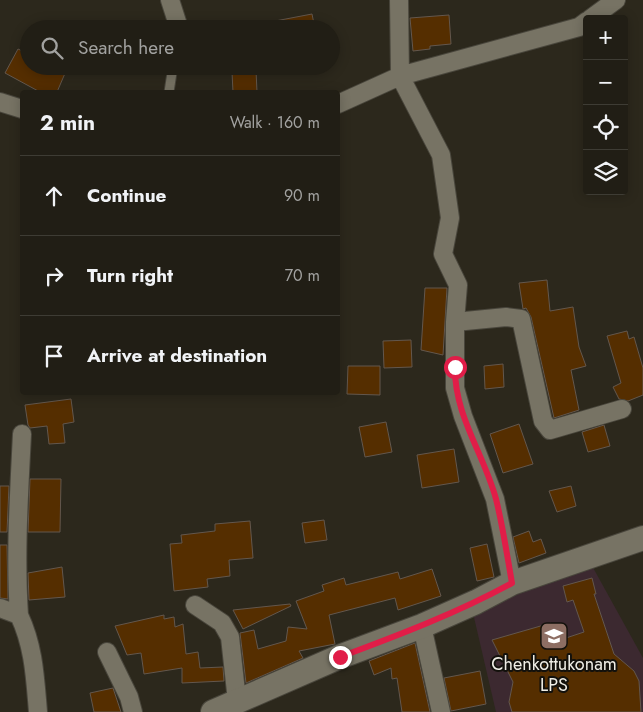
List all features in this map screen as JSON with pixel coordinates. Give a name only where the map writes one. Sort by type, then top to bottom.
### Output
[{"type":"main road","points":[[213,712],[340,657],[422,626],[476,602],[512,583],[643,538]]},
{"type":"street","points":[[170,0],[176,20]]},
{"type":"street","points":[[399,0],[400,76],[441,155],[450,218],[443,254],[458,285],[455,322],[455,388],[463,416],[496,499],[512,583]]},
{"type":"street","points":[[595,15],[616,0]]},
{"type":"street","points":[[340,103],[400,76],[578,27],[583,24]]},
{"type":"street","points":[[0,102],[20,108]]},
{"type":"street","points":[[455,322],[506,317],[521,319],[543,421],[550,430],[622,409]]},
{"type":"street","points":[[22,434],[17,530],[19,615],[32,648],[38,712]]},
{"type":"street","points":[[195,605],[222,623],[230,637],[237,701]]},
{"type":"street","points":[[0,608],[19,615]]},
{"type":"street","points":[[422,626],[440,712]]},
{"type":"street","points":[[107,652],[129,697],[133,712]]},
{"type":"lane","points":[[169,90],[172,75]]},
{"type":"shaded area","name":"Chenkottukonam LPS","points":[[591,564],[643,658],[643,712],[496,712],[473,613]]},
{"type":"building","points":[[312,14],[313,20],[280,20]]},
{"type":"building","points":[[449,15],[451,44],[430,46],[430,49],[413,51],[410,18]]},
{"type":"building","points":[[18,49],[20,50],[20,75],[64,75],[58,90],[36,90],[5,73]]},
{"type":"building","points":[[232,75],[256,75],[257,90],[233,90]]},
{"type":"building","points":[[547,280],[550,311],[573,307],[579,347],[586,366],[571,370],[579,410],[554,418],[531,317],[526,308],[523,309],[519,283]]},
{"type":"building","points":[[425,288],[447,288],[443,355],[421,350]]},
{"type":"building","points":[[627,331],[629,339],[634,337],[643,368],[643,395],[628,401],[619,399],[613,387],[621,383],[607,336]]},
{"type":"building","points":[[411,340],[412,367],[384,368],[383,341]]},
{"type":"building","points":[[503,364],[504,387],[485,389],[484,366]]},
{"type":"building","points":[[348,366],[380,366],[380,395],[347,394]]},
{"type":"building","points":[[71,399],[74,422],[63,424],[65,443],[49,444],[47,426],[30,428],[28,425],[25,405]]},
{"type":"building","points":[[386,422],[392,452],[365,457],[359,427]]},
{"type":"building","points":[[519,424],[533,464],[503,473],[490,434]]},
{"type":"building","points":[[604,425],[610,446],[588,452],[582,432]]},
{"type":"building","points":[[454,449],[459,482],[422,488],[417,455]]},
{"type":"building","points":[[30,479],[61,479],[60,532],[28,532]]},
{"type":"building","points":[[0,486],[9,486],[7,532],[0,532]]},
{"type":"building","points":[[571,486],[576,506],[557,512],[549,491]]},
{"type":"building","points":[[324,520],[327,540],[305,543],[302,523]]},
{"type":"building","points":[[250,521],[253,558],[229,560],[230,576],[207,579],[208,587],[174,591],[170,544],[182,543],[181,535],[215,531],[215,524]]},
{"type":"building","points":[[529,531],[533,542],[541,539],[546,553],[519,563],[513,537]]},
{"type":"building","points":[[487,544],[494,577],[477,581],[470,548]]},
{"type":"building","points":[[0,545],[7,545],[8,599],[0,598]]},
{"type":"building","points":[[62,567],[65,597],[29,600],[28,573]]},
{"type":"building","points":[[432,569],[441,596],[398,610],[395,598],[329,615],[335,644],[299,651],[303,658],[246,683],[240,633],[254,630],[258,649],[286,641],[288,627],[307,629],[296,601],[324,591],[322,585],[344,578],[346,585],[398,572],[400,579]]},
{"type":"building","points":[[592,578],[596,594],[594,594],[614,654],[634,671],[639,681],[641,712],[512,712],[509,702],[513,682],[492,640],[551,623],[557,641],[584,632],[573,600],[567,602],[563,586]]},
{"type":"building","points":[[290,604],[291,606],[243,629],[233,610]]},
{"type":"building","points":[[164,615],[164,619],[174,617],[175,627],[183,624],[186,654],[198,652],[200,668],[223,667],[224,681],[182,683],[182,668],[144,674],[141,653],[127,655],[115,626]]},
{"type":"building","points":[[415,643],[430,712],[402,712],[397,678],[392,679],[391,668],[374,675],[369,661]]},
{"type":"building","points":[[480,671],[486,704],[451,711],[444,678]]},
{"type":"building","points":[[113,688],[121,712],[94,712],[90,693]]},
{"type":"place","name":"Chenkottukonam LPS","points":[[554,636]]},
{"type":"route","points":[[340,657],[422,626],[476,602],[512,583],[496,499],[463,416],[455,388],[455,367]]}]
